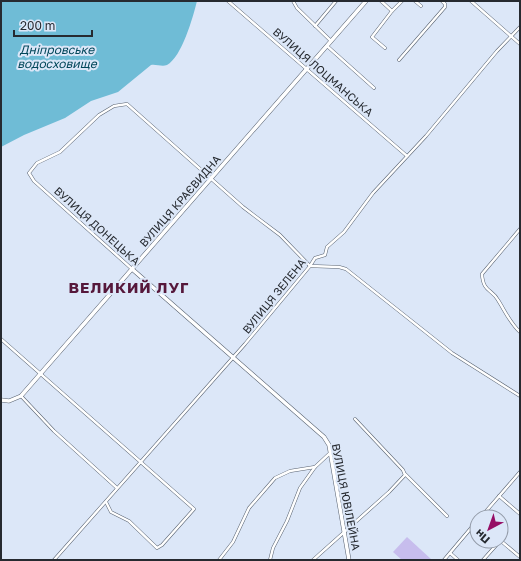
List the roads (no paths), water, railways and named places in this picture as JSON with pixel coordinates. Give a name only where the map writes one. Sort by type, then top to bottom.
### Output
[{"type":"street","name":"ВУЛИЦЯ ЛОЦМАНСЬКА","points":[[228,1],[407,156]]},
{"type":"street","points":[[293,1],[296,8],[332,41]]},
{"type":"street","points":[[315,26],[336,1]]},
{"type":"street","name":"ВУЛИЦЯ КРАЄВИДНА","points":[[21,396],[366,1]]},
{"type":"street","points":[[381,1],[392,12]]},
{"type":"street","points":[[385,48],[372,37],[402,1]]},
{"type":"street","points":[[415,1],[421,6]]},
{"type":"street","points":[[399,60],[445,7],[445,4],[442,1]]},
{"type":"street","points":[[471,1],[520,44]]},
{"type":"street","name":"ВУЛИЦЯ ЗЕЛЕНА","points":[[54,560],[233,357],[310,266],[315,258],[325,255],[327,248],[344,232],[373,193],[467,88],[497,51],[520,28]]},
{"type":"street","points":[[327,46],[374,88]]},
{"type":"street","name":"ВУЛИЦЯ ДОНЕЦЬКА","points":[[212,178],[148,124],[130,106],[124,104],[114,106],[99,115],[60,152],[36,163],[29,173],[34,181],[132,269],[324,437]]},
{"type":"street","points":[[212,178],[286,241],[310,266],[339,267],[346,269],[452,354],[520,396]]},
{"type":"street","points":[[520,230],[482,274],[487,290],[496,297],[513,324],[520,332]]},
{"type":"street","points":[[1,340],[194,509],[162,545],[157,548],[129,521],[111,512],[106,502]]},
{"type":"street","points":[[1,400],[9,401],[21,396],[54,431],[117,488]]},
{"type":"street","points":[[355,419],[405,474],[447,516]]},
{"type":"street","name":"ВУЛИЦЯ ЮВІЛЕЙНА","points":[[324,437],[329,445],[329,454],[349,560]]},
{"type":"street","points":[[270,560],[273,548],[287,521],[300,488],[315,467],[329,454]]},
{"type":"street","points":[[219,560],[233,542],[249,508],[275,478],[290,471],[315,467]]},
{"type":"street","points":[[488,509],[520,472]]},
{"type":"street","points":[[313,560],[389,492],[405,474]]},
{"type":"street","points":[[499,496],[520,514]]},
{"type":"street","points":[[444,560],[469,530]]},
{"type":"street","points":[[482,560],[492,549]]},
{"type":"street","points":[[509,549],[519,558]]},
{"type":"street","points":[[450,553],[458,560]]},
{"type":"water","name":"Дніпровське водосховище","points":[[1,1],[197,1],[190,26],[182,45],[172,61],[167,65],[151,65],[118,92],[91,101],[65,118],[24,135],[1,147]]},
{"type":"district","name":"ВЕЛИКИЙ ЛУГ","points":[[129,288]]}]
